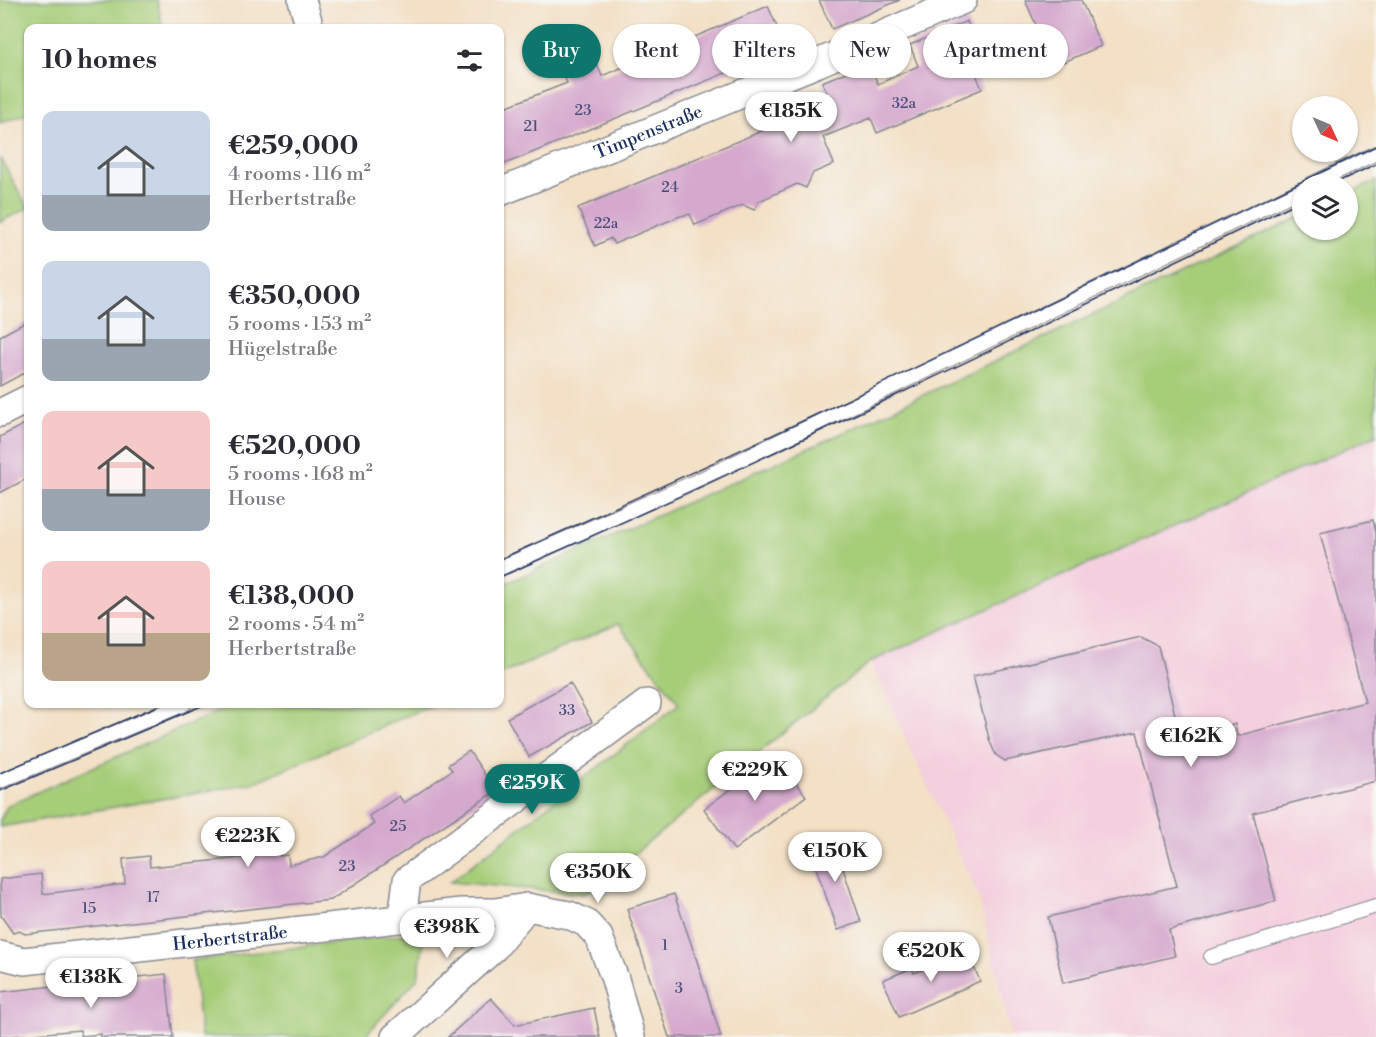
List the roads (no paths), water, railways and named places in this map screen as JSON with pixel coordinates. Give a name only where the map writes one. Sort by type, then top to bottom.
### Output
[{"type":"street","points":[[302,0],[309,24]]},
{"type":"street","name":"Timpenstraße","points":[[504,190],[818,63],[963,0]]},
{"type":"street","points":[[0,413],[24,401]]},
{"type":"street","points":[[402,918],[406,880],[647,703]]},
{"type":"street","points":[[395,1037],[495,947],[526,908]]},
{"type":"street","name":"Herbertstraße","points":[[12,958],[461,912],[495,912],[526,908],[569,915],[586,923],[599,937],[615,979],[631,1037]]},
{"type":"lane","points":[[1332,174],[1376,153]]},
{"type":"lane","points":[[504,566],[727,467],[1292,194]]},
{"type":"lane","points":[[0,781],[174,708]]},
{"type":"lane","points":[[1211,957],[1376,906]]},
{"type":"tram line","points":[[504,557],[830,408],[1376,146]]},
{"type":"tram line","points":[[1354,174],[1376,164]]},
{"type":"tram line","points":[[504,575],[1003,345],[1292,205]]},
{"type":"tram line","points":[[0,773],[153,708]]},
{"type":"tram line","points":[[0,791],[197,708]]}]
